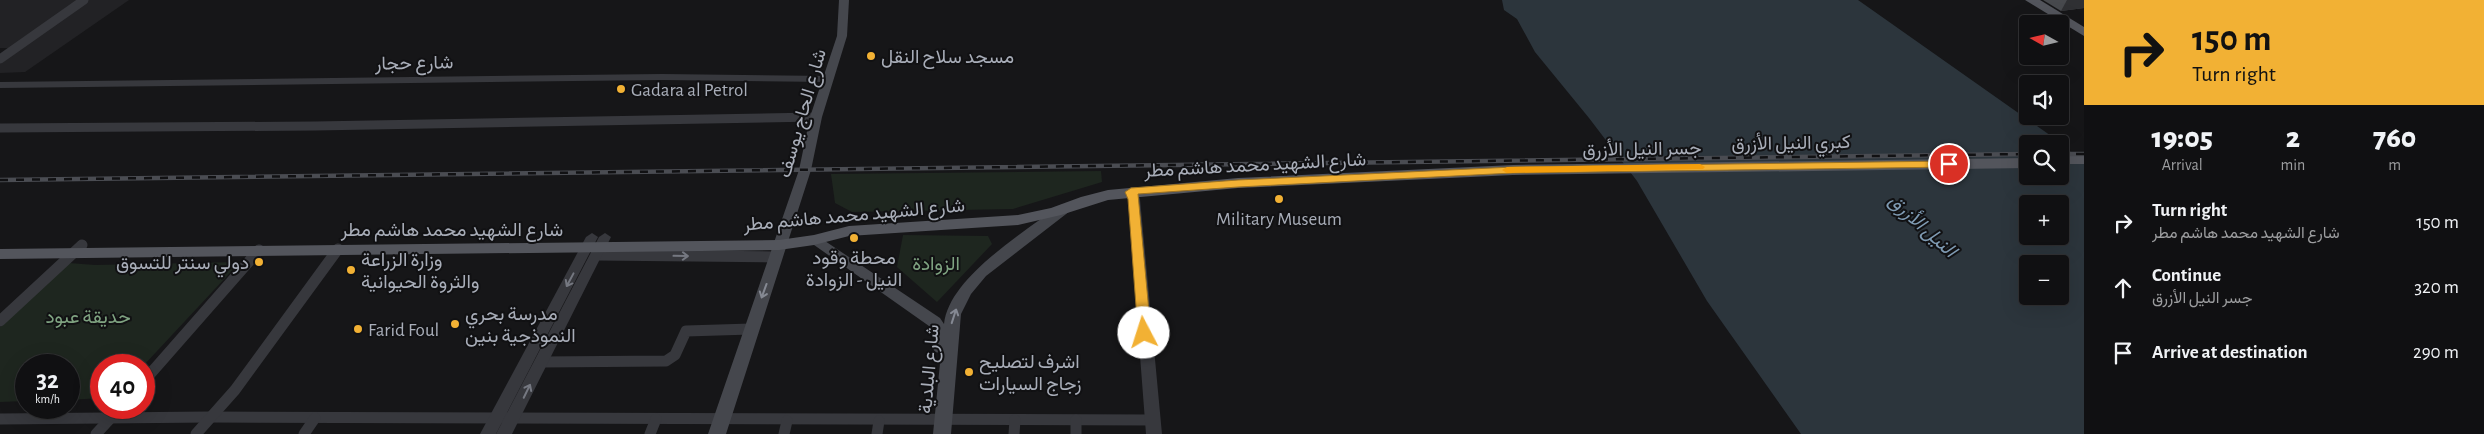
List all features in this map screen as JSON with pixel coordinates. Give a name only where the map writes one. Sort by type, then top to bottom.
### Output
[{"type":"main road","name":"شارع الحاج يوسف","points":[[719,427],[805,170],[816,118],[842,36],[844,0]]},
{"type":"main road","points":[[2020,0],[2045,15]]},
{"type":"main road","points":[[2031,0],[2084,32]]},
{"type":"main road","points":[[2069,30],[2084,39]]},
{"type":"main road","name":"كبري النيل الأزرق","points":[[1556,167],[2019,159]]},
{"type":"main road","points":[[2069,159],[2084,159]]},
{"type":"main road","name":"جسر النيل الأزرق","points":[[1556,167],[2019,163]]},
{"type":"main road","points":[[2069,163],[2084,163]]},
{"type":"main road","name":"شارع الشهيد محمد هاشم مطر","points":[[780,245],[869,222],[1015,214],[1108,187],[1239,178],[1556,167]]},
{"type":"main road","name":"شارع الشهيد محمد هاشم مطر","points":[[0,254],[77,249],[780,245],[814,240],[849,231],[1018,220],[1097,198],[1131,192],[1238,184],[1556,167]]},
{"type":"main road","name":"شارع البلدية","points":[[938,427],[953,314],[966,292],[995,260],[1065,208]]},
{"type":"main road","name":"شارع البلدية","points":[[814,240],[935,322],[943,335],[938,427]]},
{"type":"main road","name":"شارع الشهيد محمد هاشم مطر","points":[[0,246],[77,249],[259,250],[596,245]]},
{"type":"street","points":[[0,59],[84,0]]},
{"type":"street","name":"شارع حجار","points":[[0,84],[662,77],[828,79]]},
{"type":"street","points":[[0,128],[296,126],[816,118]]},
{"type":"street","points":[[155,418],[656,419],[719,427],[787,421],[879,421],[938,427],[1015,420],[1076,420],[1154,427],[1134,199],[1131,192]]},
{"type":"street","points":[[504,434],[541,362],[596,245]]},
{"type":"street","points":[[488,434],[596,245]]},
{"type":"street","points":[[0,321],[77,249]]},
{"type":"street","points":[[196,434],[235,390],[338,249]]},
{"type":"street","points":[[155,368],[259,250]]},
{"type":"street","points":[[541,362],[666,361],[675,355],[686,331],[751,329]]},
{"type":"street","points":[[0,419],[90,418]]},
{"type":"street","points":[[304,434],[315,418]]},
{"type":"street","points":[[96,434],[110,419]]},
{"type":"street","points":[[650,434],[656,419]]},
{"type":"street","points":[[1014,434],[1015,420]]},
{"type":"street","points":[[1076,420],[1076,434]]},
{"type":"street","points":[[784,434],[787,421]]},
{"type":"street","points":[[877,434],[879,421]]},
{"type":"shaded area","points":[[0,0],[129,0],[25,72],[0,73],[0,61],[18,48],[0,48]]},
{"type":"green space","points":[[1101,171],[1102,182],[1013,209],[852,212],[835,203],[831,174]]},
{"type":"green space","name":"الزوادة","points":[[903,235],[988,236],[992,244],[937,302],[897,267]]},
{"type":"green space","name":"حديقة عبود","points":[[240,262],[154,354],[90,354],[90,399],[80,399],[80,354],[15,354],[15,401],[0,402],[0,327],[69,263],[95,265]]},
{"type":"water","name":"النيل الأزرق","points":[[1502,0],[1858,0],[2019,113],[2019,125],[2036,125],[2050,135],[2019,135],[2019,185],[2069,185],[2069,150],[2084,163],[2084,434],[1801,434],[1707,301],[1637,181],[1535,52],[1517,19],[1504,10]]},
{"type":"railway","points":[[0,180],[2019,154]]},
{"type":"railway","points":[[2069,154],[2084,154]]},
{"type":"slow traffic","points":[[1507,170],[1700,167]]},
{"type":"place","name":"مسجد سلاح النقل","points":[[871,56]]},
{"type":"place","name":"Gadara al Petrol","points":[[621,89]]},
{"type":"place","name":"Military Museum","points":[[1279,199]]},
{"type":"place","name":"محطة وقود النيل - الزوادة","points":[[854,238]]},
{"type":"place","name":"دولي سنتر للتسوق","points":[[259,262]]},
{"type":"place","name":"وزارة الزراعة والثروة الحيوانية","points":[[351,270]]},
{"type":"place","name":"مدرسة بحري النموذجية بنين","points":[[455,324]]},
{"type":"place","name":"Farid Foul","points":[[358,329]]},
{"type":"place","name":"اشرف لتصليح زجاج السيارات","points":[[969,372]]},
{"type":"route","points":[[1144,333],[1134,199],[1131,192],[1238,184],[1513,170],[1949,164]]}]
